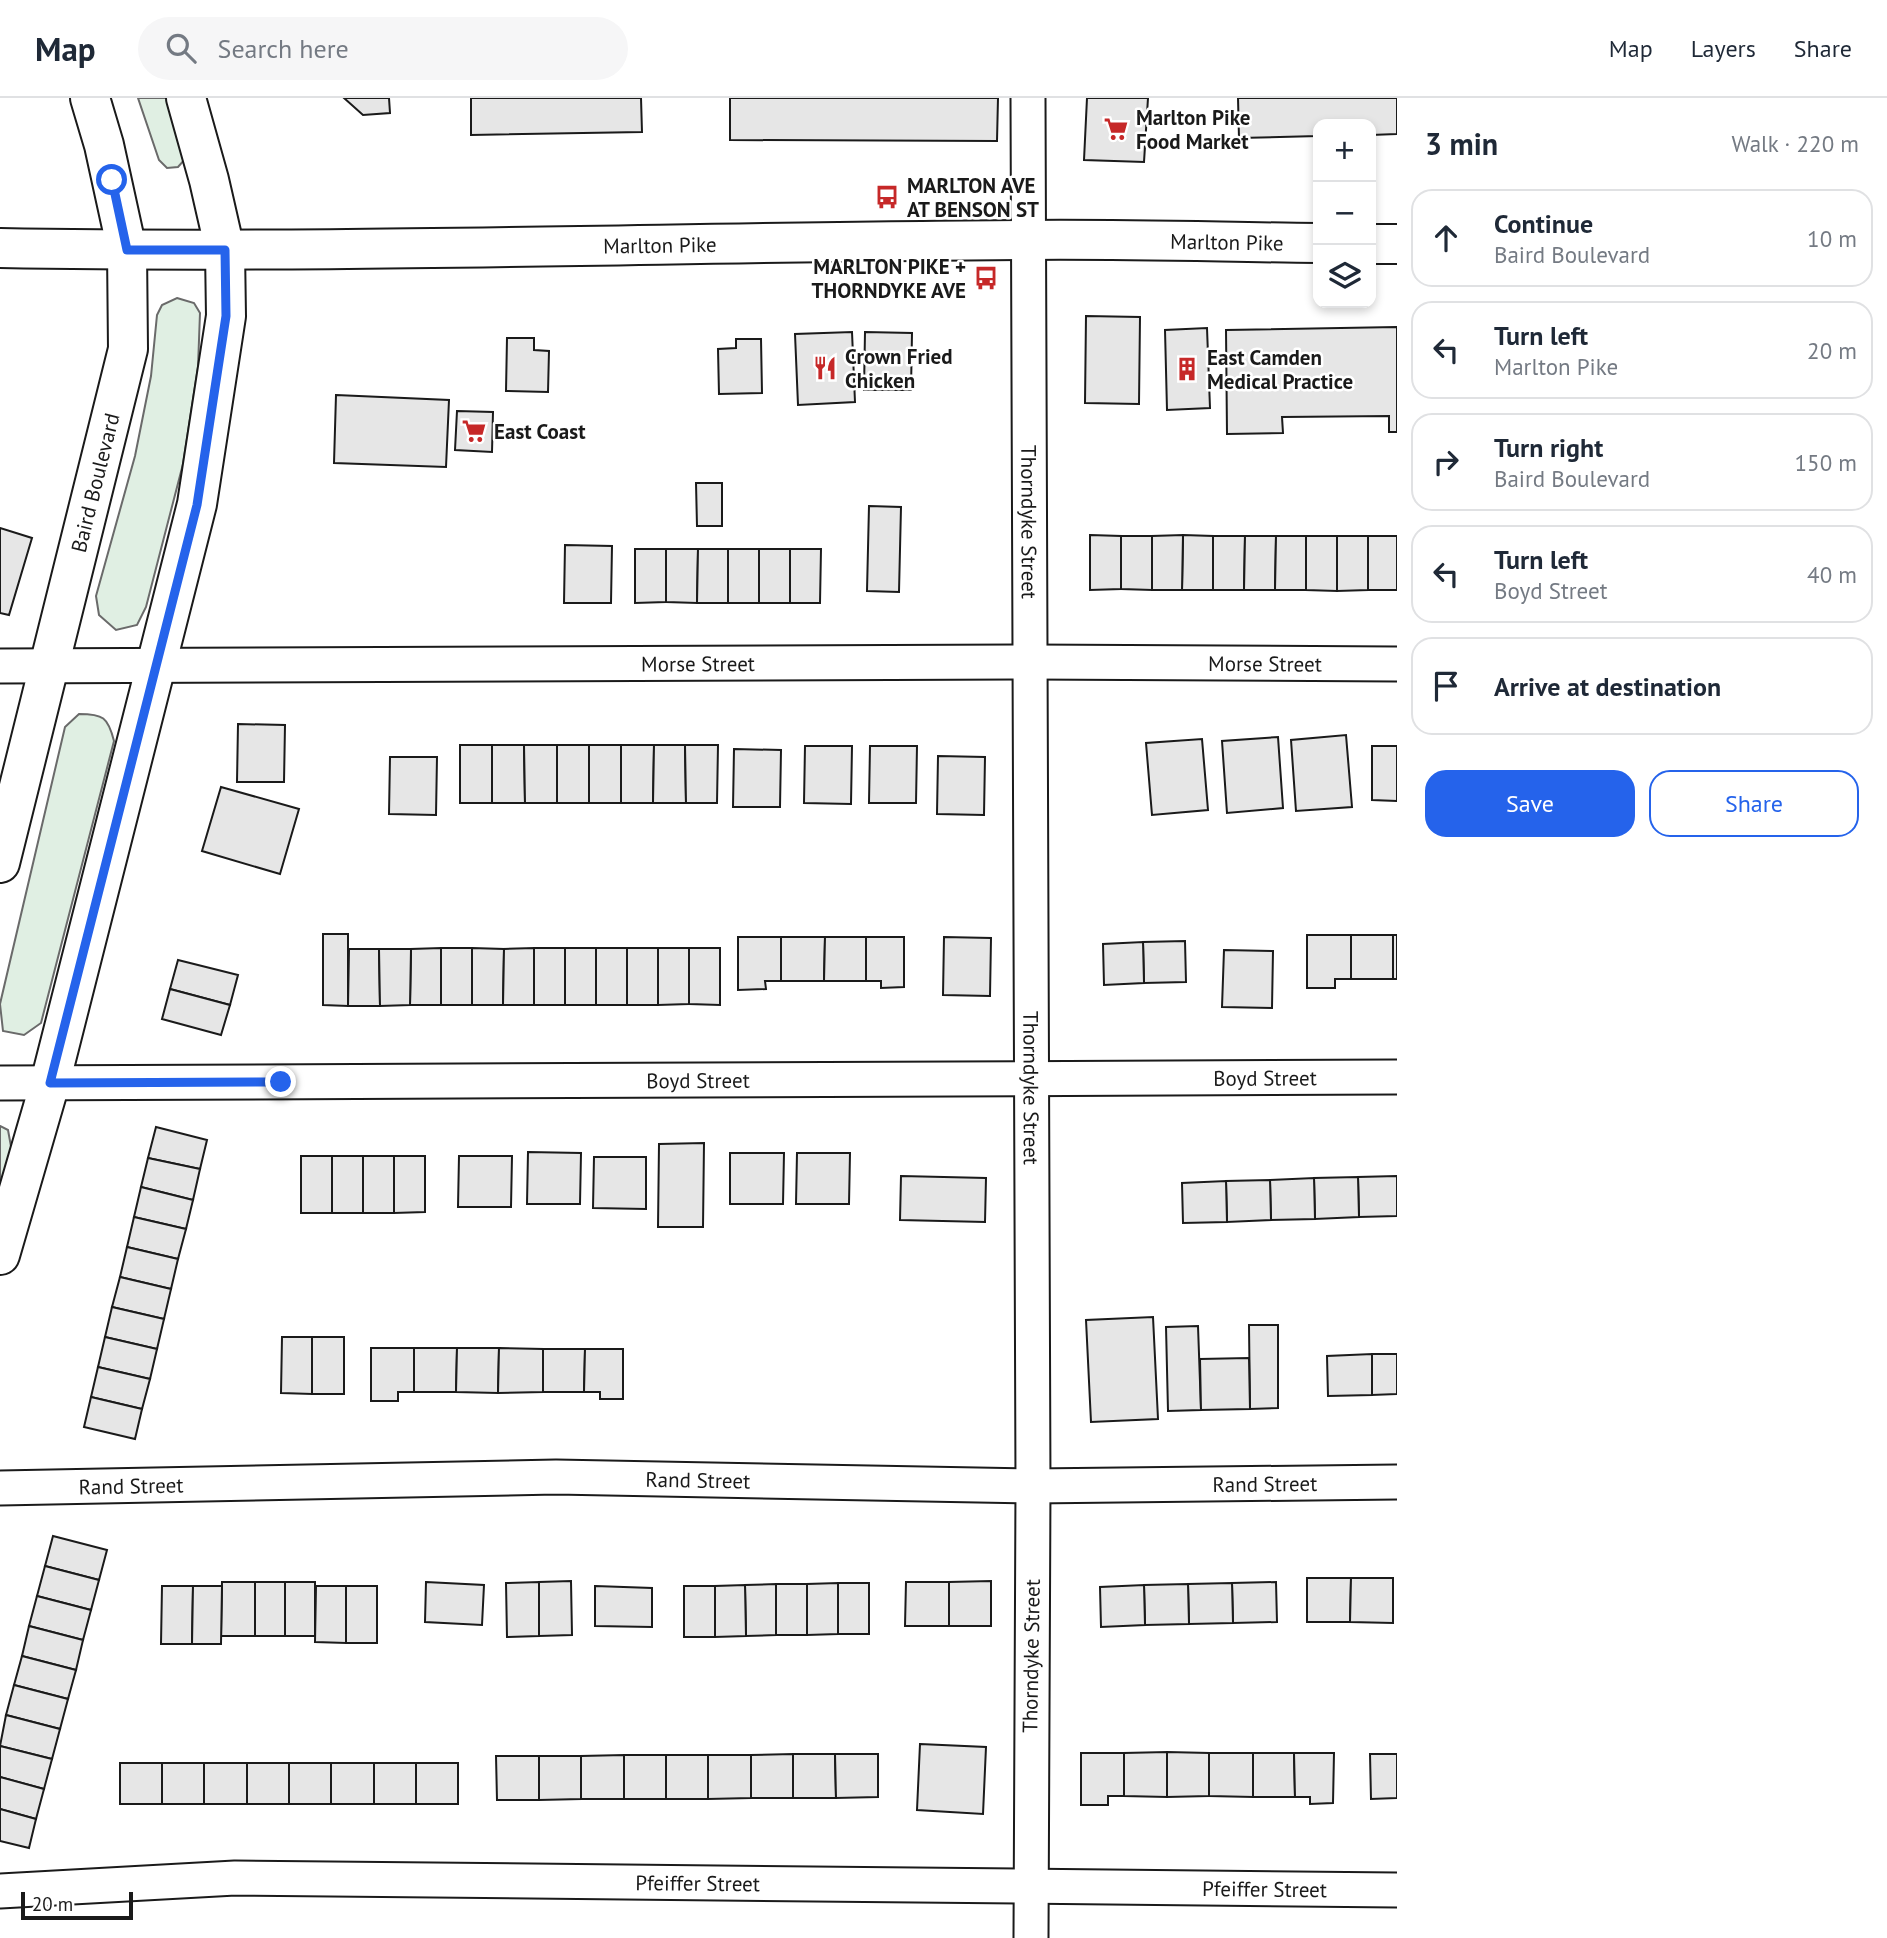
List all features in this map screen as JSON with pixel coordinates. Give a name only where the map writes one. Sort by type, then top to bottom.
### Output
[{"type":"main road","name":"Baird Boulevard","points":[[0,863],[128,349],[127,250],[104,145],[90,98]]},
{"type":"main road","points":[[0,1255],[50,1083],[197,505],[226,316],[225,250],[186,98]]},
{"type":"main road","name":"Marlton Pike","points":[[0,248],[457,249],[1030,240],[1313,243]]},
{"type":"main road","points":[[1376,244],[1397,244]]},
{"type":"street","name":"Thorndyke Street","points":[[1028,98],[1033,1486],[1029,1887],[1031,1938]]},
{"type":"street","name":"Morse Street","points":[[0,666],[1030,662],[1397,664]]},
{"type":"street","name":"Boyd Street","points":[[0,1083],[1397,1077]]},
{"type":"street","name":"Rand Street","points":[[0,1488],[556,1477],[1033,1486],[1397,1482]]},
{"type":"street","name":"Pfeiffer Street","points":[[0,1891],[234,1878],[1397,1890]]},
{"type":"green space","points":[[138,98],[173,98],[186,158],[178,167],[167,168],[159,160]]},
{"type":"green space","points":[[177,298],[194,303],[200,313],[198,367],[183,464],[146,607],[137,625],[116,630],[99,615],[96,596],[135,456],[151,376],[157,315],[162,305]]},
{"type":"green space","points":[[79,714],[103,718],[114,741],[41,1023],[24,1035],[3,1031],[0,1004],[65,727]]},
{"type":"green space","points":[[0,1126],[8,1130],[12,1152],[0,1200]]},
{"type":"building","points":[[344,98],[389,98],[390,113],[363,115]]},
{"type":"building","points":[[471,98],[641,98],[642,132],[471,135]]},
{"type":"building","points":[[730,98],[998,98],[997,141],[730,140]]},
{"type":"building","name":"Marlton Pike Food Market","points":[[1087,98],[1148,98],[1144,162],[1084,160]]},
{"type":"building","points":[[1238,98],[1397,98],[1397,134],[1376,135],[1376,119],[1313,119],[1313,136],[1239,138]]},
{"type":"building","points":[[1086,316],[1140,317],[1139,404],[1085,403]]},
{"type":"building","points":[[1397,327],[1397,432],[1389,432],[1389,416],[1282,417],[1283,433],[1227,434],[1226,330]]},
{"type":"building","name":"East Camden Medical Practice","points":[[1207,328],[1210,408],[1167,410],[1165,330]]},
{"type":"building","name":"Crown Fried Chicken","points":[[852,332],[855,402],[798,405],[795,334]]},
{"type":"building","points":[[865,332],[912,333],[911,390],[864,390]]},
{"type":"building","points":[[507,338],[534,338],[534,350],[549,351],[548,392],[506,391]]},
{"type":"building","points":[[736,339],[761,339],[762,393],[719,394],[718,349],[736,348]]},
{"type":"building","name":"East Coast","points":[[336,395],[449,400],[446,467],[334,463]]},
{"type":"building","name":"East Coast","points":[[457,411],[493,412],[492,452],[455,450]]},
{"type":"building","points":[[696,483],[722,483],[722,526],[697,526]]},
{"type":"building","points":[[869,506],[901,507],[899,592],[867,591]]},
{"type":"building","points":[[0,528],[32,538],[9,615],[0,613]]},
{"type":"building","points":[[1090,535],[1121,536],[1121,589],[1090,590]]},
{"type":"building","points":[[1183,535],[1213,536],[1213,590],[1182,590]]},
{"type":"building","points":[[1183,535],[1182,590],[1152,590],[1152,536]]},
{"type":"building","points":[[1121,536],[1152,536],[1152,590],[1121,589]]},
{"type":"building","points":[[1213,536],[1245,536],[1244,590],[1213,590]]},
{"type":"building","points":[[1245,536],[1276,536],[1275,590],[1244,590]]},
{"type":"building","points":[[1276,536],[1306,536],[1306,590],[1275,590]]},
{"type":"building","points":[[1306,536],[1337,536],[1337,591],[1306,590]]},
{"type":"building","points":[[1337,536],[1368,536],[1368,590],[1337,591]]},
{"type":"building","points":[[1368,536],[1397,536],[1397,590],[1368,590]]},
{"type":"building","points":[[565,545],[612,546],[611,603],[564,603]]},
{"type":"building","points":[[635,549],[666,549],[666,602],[635,603]]},
{"type":"building","points":[[666,549],[698,549],[697,603],[666,602]]},
{"type":"building","points":[[698,549],[728,549],[728,603],[697,603]]},
{"type":"building","points":[[728,549],[759,549],[759,603],[728,603]]},
{"type":"building","points":[[759,549],[790,549],[790,603],[759,603]]},
{"type":"building","points":[[790,549],[821,549],[820,603],[790,603]]},
{"type":"building","points":[[238,724],[285,725],[284,782],[237,782]]},
{"type":"building","points":[[1346,735],[1352,807],[1296,811],[1291,740]]},
{"type":"building","points":[[1278,737],[1283,808],[1227,813],[1222,741]]},
{"type":"building","points":[[1202,739],[1208,810],[1152,815],[1146,743]]},
{"type":"building","points":[[460,745],[492,745],[492,803],[460,803]]},
{"type":"building","points":[[492,745],[524,745],[525,803],[492,803]]},
{"type":"building","points":[[524,745],[557,745],[557,803],[525,803]]},
{"type":"building","points":[[557,745],[589,745],[589,803],[557,803]]},
{"type":"building","points":[[589,745],[621,745],[621,803],[589,803]]},
{"type":"building","points":[[621,745],[654,745],[653,803],[621,803]]},
{"type":"building","points":[[654,745],[685,745],[686,803],[653,803]]},
{"type":"building","points":[[685,745],[718,745],[717,803],[686,803]]},
{"type":"building","points":[[805,746],[852,746],[851,804],[804,803]]},
{"type":"building","points":[[870,746],[917,746],[916,803],[869,803]]},
{"type":"building","points":[[1372,746],[1397,746],[1397,801],[1372,800]]},
{"type":"building","points":[[734,749],[781,750],[780,807],[733,807]]},
{"type":"building","points":[[938,756],[985,757],[984,815],[937,814]]},
{"type":"building","points":[[390,757],[437,757],[436,815],[389,814]]},
{"type":"building","points":[[221,787],[299,809],[280,874],[202,851]]},
{"type":"building","points":[[323,934],[348,934],[348,1006],[323,1005]]},
{"type":"building","points":[[1307,935],[1351,935],[1351,979],[1335,979],[1335,988],[1307,988]]},
{"type":"building","points":[[1351,935],[1393,935],[1393,979],[1351,979]]},
{"type":"building","points":[[1393,935],[1397,935],[1397,979],[1393,979]]},
{"type":"building","points":[[738,937],[781,937],[781,981],[765,981],[766,989],[738,990]]},
{"type":"building","points":[[781,937],[825,937],[824,981],[781,981]]},
{"type":"building","points":[[825,937],[866,937],[866,981],[824,981]]},
{"type":"building","points":[[866,937],[904,937],[904,987],[881,988],[881,981],[866,981]]},
{"type":"building","points":[[944,937],[991,938],[990,996],[943,995]]},
{"type":"building","points":[[1185,941],[1186,982],[1144,983],[1143,942]]},
{"type":"building","points":[[1143,942],[1144,983],[1104,985],[1103,944]]},
{"type":"building","points":[[441,948],[441,1005],[410,1005],[411,949]]},
{"type":"building","points":[[441,948],[472,948],[472,1005],[441,1005]]},
{"type":"building","points":[[472,948],[504,949],[503,1005],[472,1005]]},
{"type":"building","points":[[534,948],[534,1005],[503,1005],[504,949]]},
{"type":"building","points":[[534,948],[565,948],[565,1005],[534,1005]]},
{"type":"building","points":[[565,948],[596,948],[596,1005],[565,1005]]},
{"type":"building","points":[[596,948],[627,948],[627,1005],[596,1005]]},
{"type":"building","points":[[627,948],[658,948],[658,1005],[627,1005]]},
{"type":"building","points":[[658,948],[689,948],[689,1004],[658,1005]]},
{"type":"building","points":[[689,948],[720,948],[720,1005],[689,1004]]},
{"type":"building","points":[[349,949],[379,949],[380,1006],[348,1006]]},
{"type":"building","points":[[379,949],[411,949],[410,1005],[380,1006]]},
{"type":"building","points":[[1224,950],[1273,951],[1272,1008],[1222,1007]]},
{"type":"building","points":[[178,960],[238,975],[230,1005],[170,989]]},
{"type":"building","points":[[170,989],[230,1005],[221,1035],[162,1019]]},
{"type":"building","points":[[156,1127],[207,1140],[200,1169],[148,1158]]},
{"type":"building","points":[[704,1143],[703,1227],[658,1227],[659,1144]]},
{"type":"building","points":[[528,1152],[581,1153],[580,1204],[527,1204]]},
{"type":"building","points":[[730,1153],[784,1153],[783,1204],[730,1204]]},
{"type":"building","points":[[797,1153],[850,1153],[849,1204],[796,1204]]},
{"type":"building","points":[[301,1156],[332,1156],[332,1213],[301,1213]]},
{"type":"building","points":[[332,1156],[363,1156],[363,1213],[332,1213]]},
{"type":"building","points":[[363,1156],[394,1156],[394,1213],[363,1213]]},
{"type":"building","points":[[394,1156],[425,1156],[425,1212],[394,1213]]},
{"type":"building","points":[[459,1156],[512,1156],[511,1207],[458,1207]]},
{"type":"building","points":[[594,1157],[646,1157],[646,1209],[593,1208]]},
{"type":"building","points":[[148,1158],[200,1169],[193,1200],[141,1187]]},
{"type":"building","points":[[901,1176],[986,1178],[985,1222],[900,1220]]},
{"type":"building","points":[[1397,1176],[1397,1216],[1359,1217],[1358,1177]]},
{"type":"building","points":[[1358,1177],[1359,1217],[1315,1219],[1314,1178]]},
{"type":"building","points":[[1314,1178],[1315,1219],[1271,1220],[1270,1180]]},
{"type":"building","points":[[1270,1180],[1271,1220],[1227,1222],[1226,1181]]},
{"type":"building","points":[[1226,1181],[1227,1222],[1183,1223],[1182,1183]]},
{"type":"building","points":[[141,1187],[193,1200],[186,1229],[134,1217]]},
{"type":"building","points":[[134,1217],[186,1229],[178,1259],[127,1247]]},
{"type":"building","points":[[127,1247],[178,1259],[171,1289],[120,1277]]},
{"type":"building","points":[[120,1277],[171,1289],[164,1319],[112,1307]]},
{"type":"building","points":[[112,1307],[164,1319],[157,1349],[105,1337]]},
{"type":"building","points":[[1153,1317],[1158,1419],[1091,1422],[1086,1320]]},
{"type":"building","points":[[1249,1325],[1278,1325],[1278,1408],[1250,1409]]},
{"type":"building","points":[[1198,1326],[1201,1410],[1168,1411],[1166,1327]]},
{"type":"building","points":[[105,1337],[157,1349],[150,1379],[98,1367]]},
{"type":"building","points":[[282,1337],[312,1337],[312,1394],[281,1393]]},
{"type":"building","points":[[312,1337],[344,1337],[344,1394],[312,1394]]},
{"type":"building","points":[[371,1348],[414,1348],[414,1392],[398,1392],[398,1401],[371,1401]]},
{"type":"building","points":[[414,1348],[457,1348],[456,1392],[414,1392]]},
{"type":"building","points":[[457,1348],[499,1348],[498,1393],[456,1392]]},
{"type":"building","points":[[499,1348],[543,1349],[543,1392],[498,1393]]},
{"type":"building","points":[[543,1349],[585,1349],[584,1392],[543,1392]]},
{"type":"building","points":[[585,1349],[623,1349],[623,1399],[600,1399],[600,1392],[584,1392]]},
{"type":"building","points":[[1372,1354],[1372,1395],[1328,1396],[1327,1356]]},
{"type":"building","points":[[1372,1354],[1397,1354],[1397,1394],[1372,1395]]},
{"type":"building","points":[[1249,1358],[1250,1409],[1201,1410],[1200,1359]]},
{"type":"building","points":[[98,1367],[150,1379],[142,1409],[91,1397]]},
{"type":"building","points":[[91,1397],[142,1409],[135,1439],[84,1427]]},
{"type":"building","points":[[53,1536],[107,1550],[99,1580],[45,1566]]},
{"type":"building","points":[[45,1566],[99,1580],[91,1610],[37,1596]]},
{"type":"building","points":[[1307,1578],[1351,1578],[1350,1622],[1307,1622]]},
{"type":"building","points":[[1351,1578],[1393,1578],[1393,1623],[1350,1622]]},
{"type":"building","points":[[571,1581],[572,1635],[539,1636],[539,1582]]},
{"type":"building","points":[[991,1581],[991,1626],[949,1626],[949,1582]]},
{"type":"building","points":[[222,1582],[255,1582],[255,1636],[221,1636]]},
{"type":"building","points":[[255,1582],[285,1582],[285,1636],[255,1636]]},
{"type":"building","points":[[285,1582],[315,1582],[315,1636],[285,1636]]},
{"type":"building","points":[[426,1582],[484,1585],[482,1625],[425,1622]]},
{"type":"building","points":[[539,1582],[539,1636],[507,1637],[506,1583]]},
{"type":"building","points":[[906,1582],[949,1582],[949,1626],[905,1626]]},
{"type":"building","points":[[1276,1582],[1277,1622],[1233,1623],[1232,1583]]},
{"type":"building","points":[[838,1583],[869,1583],[869,1634],[838,1634]]},
{"type":"building","points":[[838,1583],[838,1634],[807,1635],[807,1584]]},
{"type":"building","points":[[1232,1583],[1233,1623],[1189,1624],[1188,1584]]},
{"type":"building","points":[[776,1584],[807,1584],[807,1635],[776,1635]]},
{"type":"building","points":[[776,1584],[776,1635],[746,1636],[745,1585]]},
{"type":"building","points":[[1188,1584],[1189,1624],[1145,1625],[1144,1585]]},
{"type":"building","points":[[745,1585],[746,1636],[715,1637],[715,1586]]},
{"type":"building","points":[[1144,1585],[1145,1625],[1101,1627],[1100,1587]]},
{"type":"building","points":[[162,1586],[193,1586],[192,1644],[161,1644]]},
{"type":"building","points":[[193,1586],[222,1586],[221,1644],[192,1644]]},
{"type":"building","points":[[316,1586],[346,1586],[346,1643],[315,1642]]},
{"type":"building","points":[[346,1586],[377,1586],[377,1643],[346,1643]]},
{"type":"building","points":[[595,1586],[652,1588],[652,1627],[595,1626]]},
{"type":"building","points":[[684,1586],[715,1586],[715,1637],[684,1637]]},
{"type":"building","points":[[37,1596],[91,1610],[83,1640],[29,1626]]},
{"type":"building","points":[[29,1626],[83,1640],[76,1670],[22,1656]]},
{"type":"building","points":[[22,1656],[76,1670],[68,1699],[14,1685]]},
{"type":"building","points":[[14,1685],[68,1699],[60,1729],[6,1715]]},
{"type":"building","points":[[6,1715],[60,1729],[52,1759],[0,1746]]},
{"type":"building","points":[[920,1744],[986,1747],[983,1814],[917,1810]]},
{"type":"building","points":[[0,1746],[52,1759],[44,1789],[0,1777]]},
{"type":"building","points":[[1167,1752],[1167,1797],[1124,1796],[1124,1753]]},
{"type":"building","points":[[1167,1752],[1209,1753],[1209,1796],[1167,1797]]},
{"type":"building","points":[[1081,1753],[1124,1753],[1124,1796],[1108,1796],[1108,1805],[1081,1805]]},
{"type":"building","points":[[1209,1753],[1253,1753],[1253,1797],[1209,1796]]},
{"type":"building","points":[[1253,1753],[1294,1753],[1295,1797],[1253,1797]]},
{"type":"building","points":[[1294,1753],[1334,1753],[1333,1803],[1310,1804],[1310,1797],[1295,1797]]},
{"type":"building","points":[[793,1754],[835,1754],[836,1798],[793,1798]]},
{"type":"building","points":[[793,1754],[793,1798],[751,1798],[751,1755]]},
{"type":"building","points":[[835,1754],[878,1754],[878,1797],[836,1798]]},
{"type":"building","points":[[1370,1754],[1397,1754],[1397,1798],[1371,1799]]},
{"type":"building","points":[[624,1755],[666,1755],[666,1799],[624,1799]]},
{"type":"building","points":[[624,1755],[624,1799],[581,1799],[581,1756]]},
{"type":"building","points":[[666,1755],[708,1755],[708,1799],[666,1799]]},
{"type":"building","points":[[708,1755],[751,1755],[751,1798],[708,1799]]},
{"type":"building","points":[[496,1756],[539,1756],[539,1800],[497,1800]]},
{"type":"building","points":[[539,1756],[581,1756],[581,1799],[539,1800]]},
{"type":"building","points":[[120,1763],[162,1763],[162,1804],[120,1804]]},
{"type":"building","points":[[162,1763],[204,1763],[204,1804],[162,1804]]},
{"type":"building","points":[[204,1763],[247,1763],[247,1804],[204,1804]]},
{"type":"building","points":[[247,1763],[289,1763],[289,1804],[247,1804]]},
{"type":"building","points":[[289,1763],[331,1763],[331,1804],[289,1804]]},
{"type":"building","points":[[331,1763],[374,1763],[374,1804],[331,1804]]},
{"type":"building","points":[[374,1763],[416,1763],[416,1804],[374,1804]]},
{"type":"building","points":[[416,1763],[458,1763],[458,1804],[416,1804]]},
{"type":"building","points":[[0,1777],[44,1789],[36,1819],[0,1809]]},
{"type":"building","points":[[0,1809],[36,1819],[29,1848],[0,1841]]},
{"type":"place","name":"Marlton Pike Food Market","points":[[1116,129]]},
{"type":"place","name":"MARLTON AVE AT BENSON ST","points":[[887,197]]},
{"type":"place","name":"MARLTON PIKE + THORNDYKE AVE","points":[[986,278]]},
{"type":"place","name":"Crown Fried Chicken","points":[[825,368]]},
{"type":"place","name":"East Camden Medical Practice","points":[[1187,369]]},
{"type":"place","name":"East Coast","points":[[474,431]]},
{"type":"route","points":[[112,180],[127,250],[225,250],[226,316],[197,505],[50,1083],[281,1082]]}]
